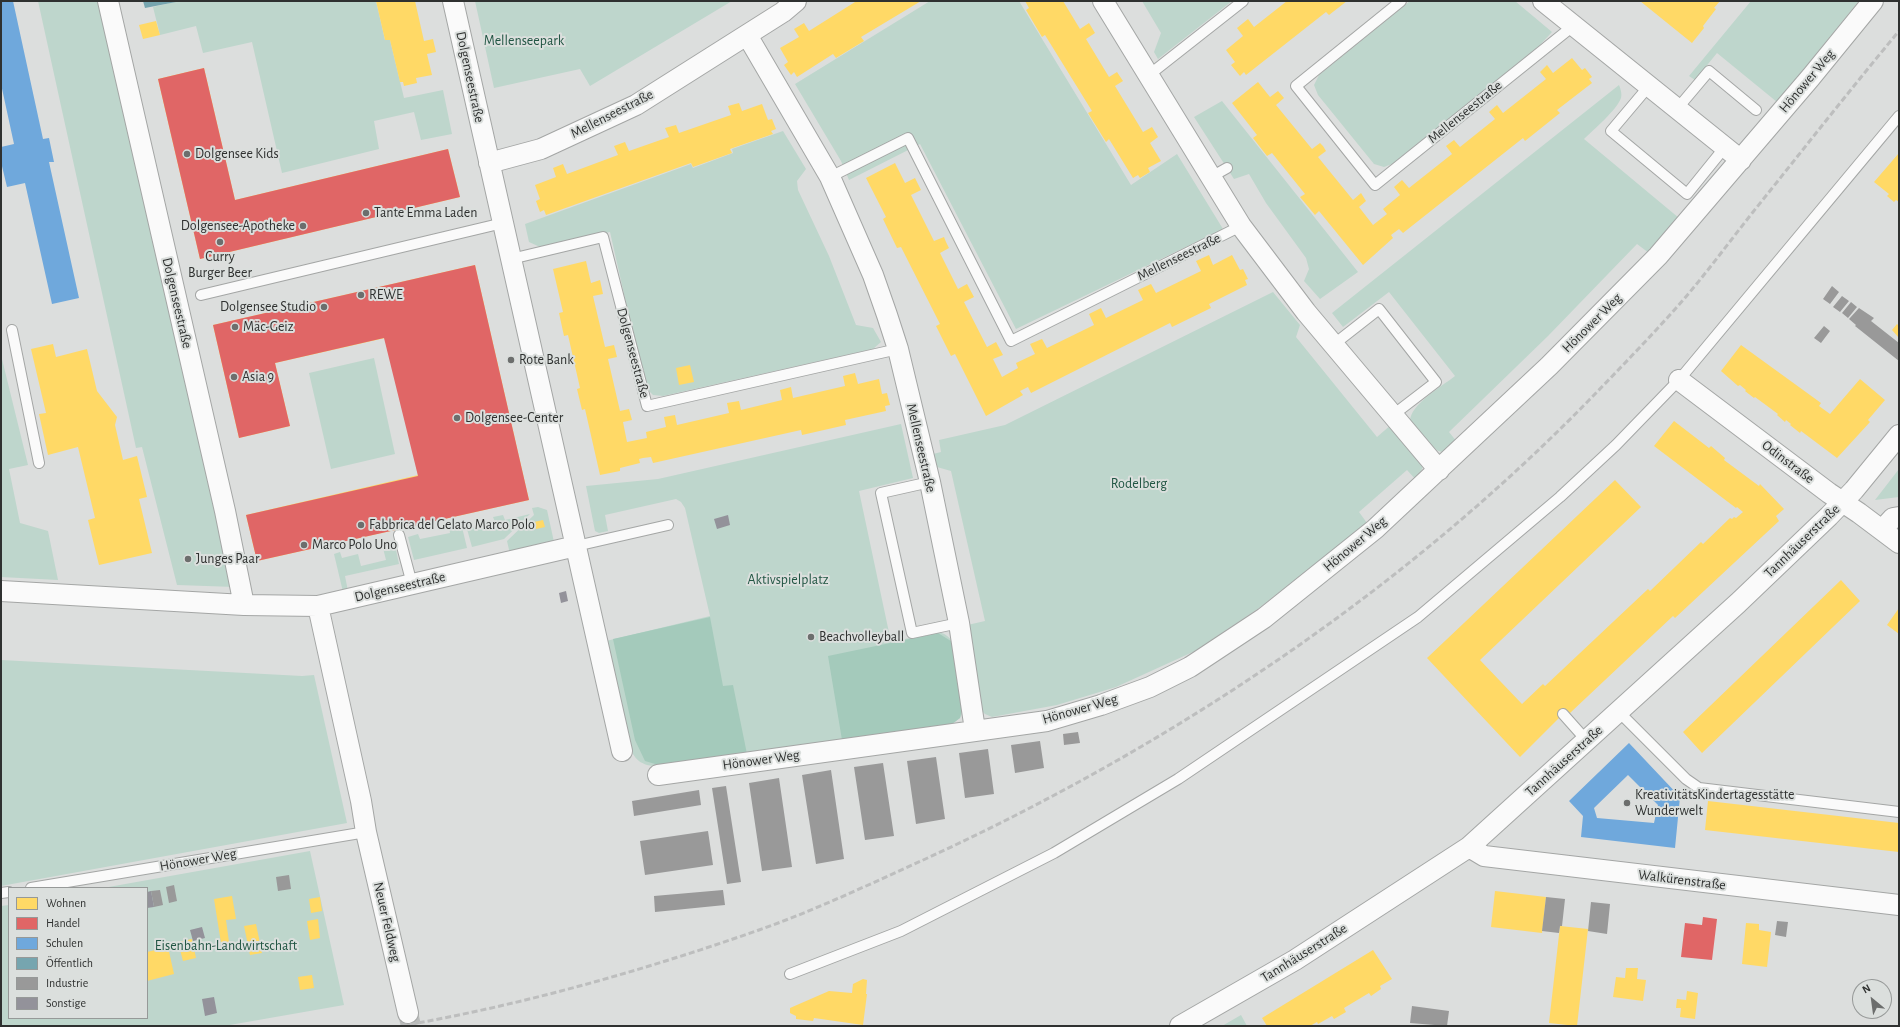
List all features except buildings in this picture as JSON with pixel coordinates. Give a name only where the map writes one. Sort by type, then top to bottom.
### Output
[{"type":"street","name":"Dolgenseestraße","points":[[108,1],[223,503],[244,605]]},
{"type":"street","name":"Dolgenseestraße","points":[[453,1],[622,750]]},
{"type":"street","name":"Mellenseestraße","points":[[489,163],[540,149],[636,105],[783,12],[796,1]]},
{"type":"street","points":[[1103,1],[1149,75],[1219,172],[1241,226],[1306,312],[1439,470]]},
{"type":"street","points":[[1543,1],[1741,160]]},
{"type":"street","name":"Hönower Weg","points":[[658,775],[1047,721],[1095,707],[1150,687],[1190,667],[1264,618],[1375,529],[1549,366],[1658,256],[1741,160],[1873,1]]},
{"type":"street","name":"Mellenseestraße","points":[[747,35],[830,178],[873,275],[898,349],[930,482],[958,623],[975,730]]},
{"type":"street","name":"Odinstraße","points":[[1679,380],[1899,543]]},
{"type":"street","name":"Tannhäuserstraße","points":[[1180,1026],[1295,960],[1469,847],[1738,603],[1843,502],[1899,435]]},
{"type":"street","points":[[1882,530],[1893,518],[1899,517]]},
{"type":"street","name":"Dolgenseestraße","points":[[1,591],[244,605],[318,606],[576,546]]},
{"type":"street","points":[[318,606],[361,801],[366,832]]},
{"type":"street","name":"Neuer Feldweg","points":[[366,832],[408,1013]]},
{"type":"street","name":"Walkürenstraße","points":[[1469,847],[1484,856],[1899,905]]},
{"type":"lane","points":[[1149,75],[1243,1]]},
{"type":"lane","name":"Mellenseestraße","points":[[1401,1],[1296,86],[1376,184],[1573,26]]},
{"type":"lane","points":[[1677,110],[1709,71],[1756,110]]},
{"type":"lane","points":[[1645,83],[1611,132],[1687,194],[1726,148]]},
{"type":"lane","points":[[790,974],[901,932],[1054,853],[1178,779],[1275,715],[1418,617],[1560,497],[1616,445],[1679,380],[1899,116]]},
{"type":"lane","name":"Mellenseestraße","points":[[830,178],[908,138],[1011,341],[1241,226]]},
{"type":"lane","name":"Dolgenseestraße","points":[[201,295],[503,224]]},
{"type":"lane","name":"Dolgenseestraße","points":[[511,259],[603,237],[647,406],[898,349]]},
{"type":"lane","points":[[1333,345],[1378,310],[1436,382],[1393,415]]},
{"type":"lane","points":[[12,330],[39,463]]},
{"type":"lane","points":[[930,482],[881,493],[912,633],[958,623]]},
{"type":"lane","points":[[576,546],[668,525]]},
{"type":"lane","points":[[399,535],[412,584]]},
{"type":"lane","points":[[1619,712],[1686,779],[1699,788],[1899,812]]},
{"type":"lane","points":[[1563,714],[1587,741]]},
{"type":"lane","name":"Hönower Weg","points":[[37,887],[366,832]]},
{"type":"green space","points":[[38,1],[101,1],[235,587],[177,585],[142,447],[136,448]]},
{"type":"green space","points":[[179,1],[376,1],[385,40],[390,40],[404,98],[443,90],[452,134],[421,140],[414,112],[374,121],[379,149],[282,173],[252,42],[203,53],[196,26],[160,35],[153,7]]},
{"type":"green space","name":"Mellenseepark","points":[[475,1],[732,1],[590,86],[580,69],[494,88]]},
{"type":"green space","points":[[930,1],[1019,1],[1131,185],[1177,154],[1223,229],[1016,329],[920,144],[849,180],[841,161],[795,84]]},
{"type":"green space","points":[[1142,1],[1232,1],[1158,59],[1154,52],[1161,33]]},
{"type":"green space","points":[[1410,1],[1515,1],[1552,32],[1539,46],[1392,164],[1384,167],[1374,164],[1318,95],[1314,85],[1319,75]]},
{"type":"green space","points":[[1751,1],[1859,1],[1777,102],[1717,53],[1695,80],[1689,76]]},
{"type":"green space","points":[[1619,85],[1621,90],[1621,98],[1619,103],[1610,114],[1584,139],[1679,218],[1649,253],[1637,244],[1548,336],[1449,432],[1457,442],[1443,452],[1438,451],[1414,430],[1410,423],[1416,407],[1432,392],[1455,376],[1389,292],[1343,327],[1332,313]]},
{"type":"green space","points":[[1222,101],[1358,272],[1320,299],[1304,281],[1309,269],[1306,258],[1266,203],[1249,174],[1234,179],[1194,117]]},
{"type":"green space","points":[[783,131],[806,169],[797,181],[798,190],[829,256],[856,325],[873,328],[881,342],[873,349],[663,396],[653,395],[645,387],[610,232],[540,247],[529,242],[525,224],[691,164],[693,168],[733,153],[732,149]]},
{"type":"green space","name":"Rodelberg","points":[[1273,292],[1300,325],[1296,337],[1377,437],[1392,424],[1424,464],[1417,481],[1407,470],[1359,512],[1367,523],[1259,608],[1195,651],[1116,687],[1057,705],[992,717],[985,714],[980,709],[963,626],[985,621],[951,471],[937,467],[933,454],[941,452],[939,440],[1005,425]]},
{"type":"green space","points":[[1,355],[28,465],[9,469],[20,523],[48,531],[58,580],[1,577]]},
{"type":"green space","points":[[374,358],[395,454],[331,469],[309,373]]},
{"type":"green space","name":"Aktivspielplatz","points":[[901,424],[913,478],[859,491],[891,642],[937,632],[948,636],[953,642],[962,714],[960,718],[952,724],[664,767],[650,766],[639,761],[633,754],[606,641],[710,616],[685,508],[681,502],[676,499],[605,515],[608,531],[599,533],[595,531],[586,486],[658,479]]},
{"type":"green space","points":[[1899,469],[1899,497],[1875,500]]},
{"type":"green space","points":[[538,507],[547,510],[554,542],[510,554],[507,541],[534,515],[532,508]]},
{"type":"green space","points":[[530,514],[504,539],[472,547],[467,529],[495,522],[493,517],[503,515],[505,520]]},
{"type":"green space","points":[[454,526],[454,528],[462,527],[467,548],[414,560],[408,537],[418,534],[420,539],[450,533],[449,527]]},
{"type":"green space","points":[[395,545],[399,564],[345,576],[348,591],[343,592],[334,554],[340,552],[342,558],[358,554],[361,566],[386,560],[383,548]]},
{"type":"green space","points":[[710,617],[723,686],[733,685],[747,754],[662,766],[645,761],[635,740],[613,639]]},
{"type":"green space","points":[[938,633],[954,643],[963,705],[960,718],[952,724],[842,740],[828,656]]},
{"type":"green space","points":[[1,660],[302,676],[314,675],[347,823],[1,886]]},
{"type":"green space","name":"Eisenbahn-Landwirtschaft","points":[[310,851],[344,1005],[224,1026],[1,1026],[1,906],[8,905],[8,1019],[148,1019],[148,887],[109,887]]},
{"type":"green space","points":[[1241,1015],[1247,1026],[1222,1026]]},
{"type":"tunnel","points":[[408,1013],[411,1026]]},
{"type":"railway","points":[[401,1026],[492,1008],[582,986],[715,945],[779,923],[820,906],[921,861],[1014,816],[1104,768],[1193,715],[1280,659],[1363,598],[1444,534],[1521,466],[1595,394],[1693,288],[1899,31]]},
{"type":"place","name":"Dolgensee Kids","points":[[187,154]]},
{"type":"place","name":"Tante Emma Laden","points":[[366,213]]},
{"type":"place","name":"Dolgensee-Apotheke","points":[[303,226]]},
{"type":"place","name":"Curry Burger Beer","points":[[220,242]]},
{"type":"place","name":"REWE","points":[[361,295]]},
{"type":"place","name":"Dolgensee Studio","points":[[324,307]]},
{"type":"place","name":"Mäc-Geiz","points":[[235,327]]},
{"type":"place","name":"Rote Bank","points":[[511,360]]},
{"type":"place","name":"Asia 9","points":[[234,377]]},
{"type":"place","name":"Dolgensee-Center","points":[[457,418]]},
{"type":"place","name":"Fabbrica del Gelato Marco Polo","points":[[361,525]]},
{"type":"place","name":"Marco Polo Uno","points":[[304,545]]},
{"type":"place","name":"Junges Paar","points":[[188,559]]},
{"type":"place","name":"Beachvolleyball","points":[[811,637]]},
{"type":"place","name":"KreativitätsKindertagesstätte Wunderwelt","points":[[1627,803]]}]
